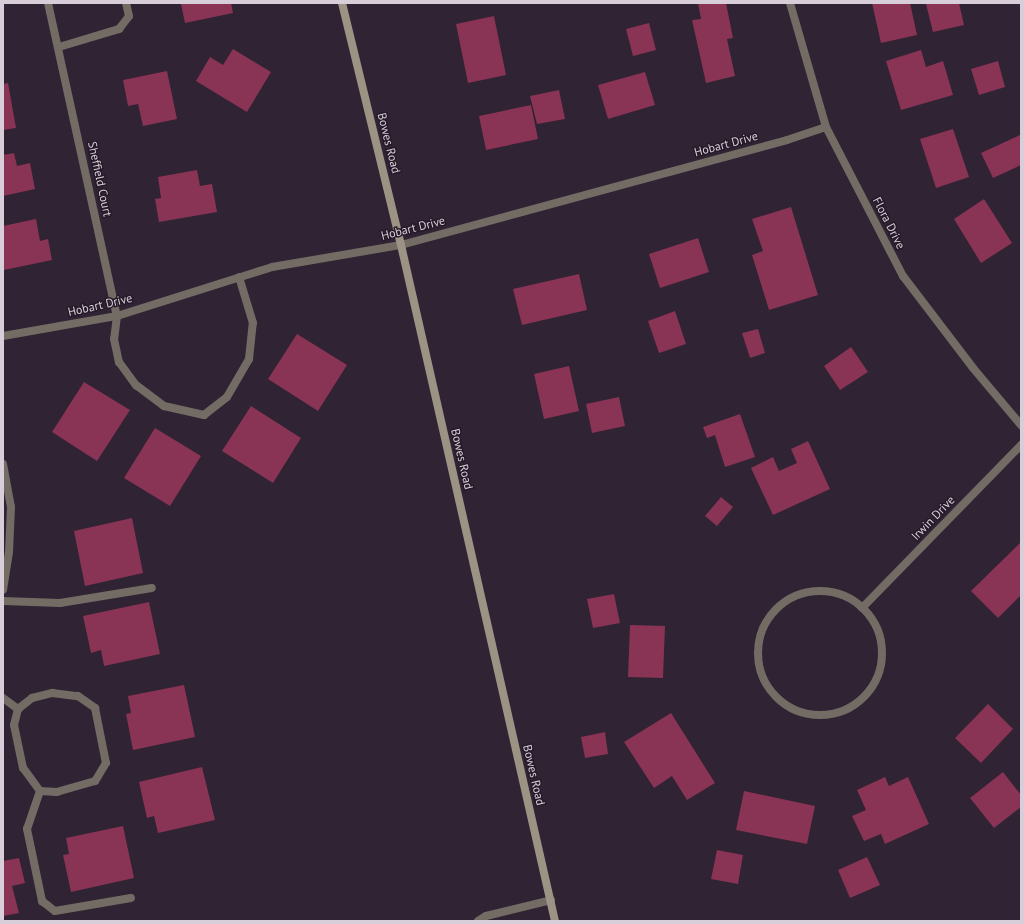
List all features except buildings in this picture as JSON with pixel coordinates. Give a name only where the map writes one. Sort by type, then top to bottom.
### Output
[{"type":"main road","name":"Bowes Road","points":[[342,3],[401,245],[555,921]]},
{"type":"street","name":"Sheffield Court","points":[[48,3],[59,47],[117,316]]},
{"type":"street","points":[[59,47],[119,29],[129,16],[126,3]]},
{"type":"street","name":"Flora Drive","points":[[790,3],[826,127],[903,276],[973,368],[1021,425]]},
{"type":"street","name":"Hobart Drive","points":[[3,336],[117,316],[272,267],[401,245],[787,140],[826,127]]},
{"type":"street","points":[[117,316],[114,339],[119,362],[136,386],[164,406],[204,415],[227,397],[249,359],[253,323],[239,277]]},
{"type":"street","name":"Irwin Drive","points":[[862,608],[1021,445]]},
{"type":"street","points":[[3,464],[10,507],[9,552],[3,590]]},
{"type":"street","points":[[3,601],[60,603],[152,588]]},
{"type":"street","points":[[806,592],[836,593],[862,608],[872,619],[878,633],[881,662],[870,690],[860,701],[833,714],[818,716],[790,708],[778,699],[768,688],[758,660],[758,645],[769,617],[779,606],[806,592]]},
{"type":"street","points":[[52,693],[78,696],[95,708],[106,764],[95,781],[57,792],[40,791],[22,768],[14,725],[18,709],[32,698],[52,693]]},
{"type":"street","points":[[3,698],[18,709]]},
{"type":"street","points":[[40,791],[27,829],[42,901],[55,911],[131,898]]},
{"type":"street","points":[[478,921],[486,916],[551,900]]}]
